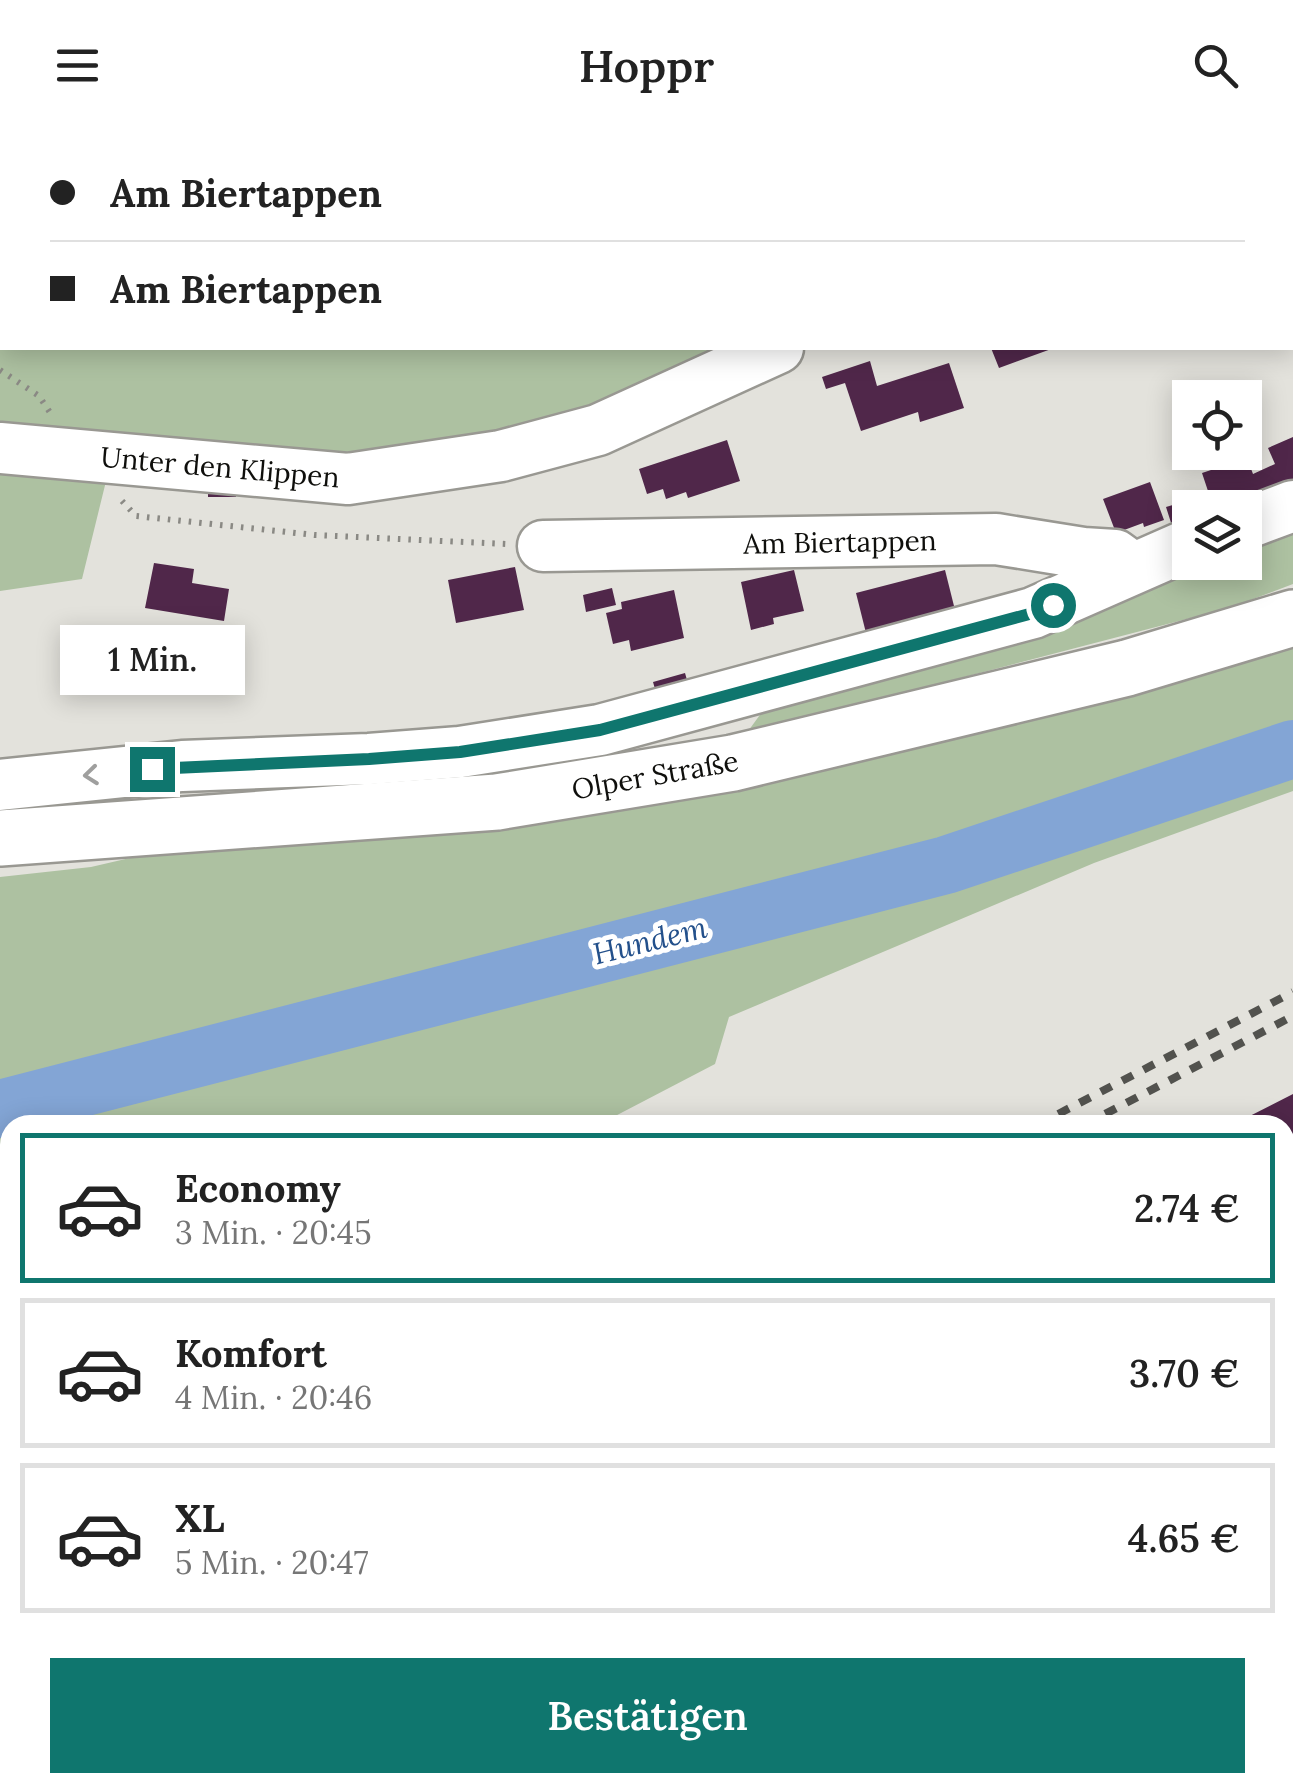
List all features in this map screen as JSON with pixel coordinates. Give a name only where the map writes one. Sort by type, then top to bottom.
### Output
[{"type":"main road","name":"Olper Straße","points":[[0,838],[497,802],[732,764],[1127,668],[1293,618]]},
{"type":"street","name":"Unter den Klippen","points":[[0,448],[348,479],[482,459],[598,430],[774,350]]},
{"type":"street","points":[[1262,518],[1293,506]]},
{"type":"street","name":"Am Biertappen","points":[[542,546],[996,539],[1114,555],[1133,568]]},
{"type":"street","points":[[0,785],[182,766],[460,752],[600,730],[1033,613],[1172,552]]},
{"type":"path","points":[[78,455],[136,516],[315,535],[542,546]]},
{"type":"green space","points":[[0,350],[771,350],[592,452],[109,469],[82,579],[0,591]]},
{"type":"green space","points":[[1293,520],[1293,584],[1229,608],[746,734],[770,701],[1172,572],[1172,580],[1262,580],[1262,534]]},
{"type":"green space","points":[[1293,632],[1293,791],[1094,863],[729,1017],[715,1064],[617,1115],[0,1115],[0,877],[91,867],[199,842]]},
{"type":"building","points":[[992,350],[1048,350],[999,368]]},
{"type":"building","points":[[870,361],[877,386],[949,363],[964,408],[920,422],[918,412],[861,431],[845,383],[826,389],[822,377]]},
{"type":"building","points":[[1293,437],[1293,492],[1262,502],[1262,490],[1208,490],[1202,473],[1252,470],[1253,474],[1275,464],[1268,448]]},
{"type":"building","points":[[727,440],[740,481],[688,498],[686,492],[666,499],[663,489],[647,494],[639,469]]},
{"type":"building","points":[[1150,482],[1164,520],[1116,533],[1103,499]]},
{"type":"building","points":[[208,483],[236,483],[236,497],[208,497]]},
{"type":"building","points":[[154,563],[194,569],[192,583],[229,589],[224,621],[145,608]]},
{"type":"building","points":[[515,567],[524,610],[456,623],[448,580]]},
{"type":"building","points":[[794,570],[804,611],[773,618],[774,624],[751,630],[741,582]]},
{"type":"building","points":[[945,570],[955,610],[866,633],[856,593]]},
{"type":"building","points":[[612,588],[616,605],[586,612],[583,595]]},
{"type":"building","points":[[674,590],[684,638],[631,651],[629,640],[613,644],[606,613],[622,609],[621,602]]},
{"type":"building","points":[[214,642],[243,644],[243,659],[213,659]]},
{"type":"building","points":[[685,673],[691,694],[659,703],[653,682]]},
{"type":"building","points":[[1293,1094],[1293,1115],[1252,1115]]},
{"type":"waterway","name":"Hundem","points":[[0,1109],[946,865],[1293,749]]},
{"type":"railway","points":[[1056,1115],[1293,992]]},
{"type":"railway","points":[[1103,1115],[1293,1016]]},
{"type":"route","points":[[152,769],[460,752],[600,730],[1053,605]]}]
